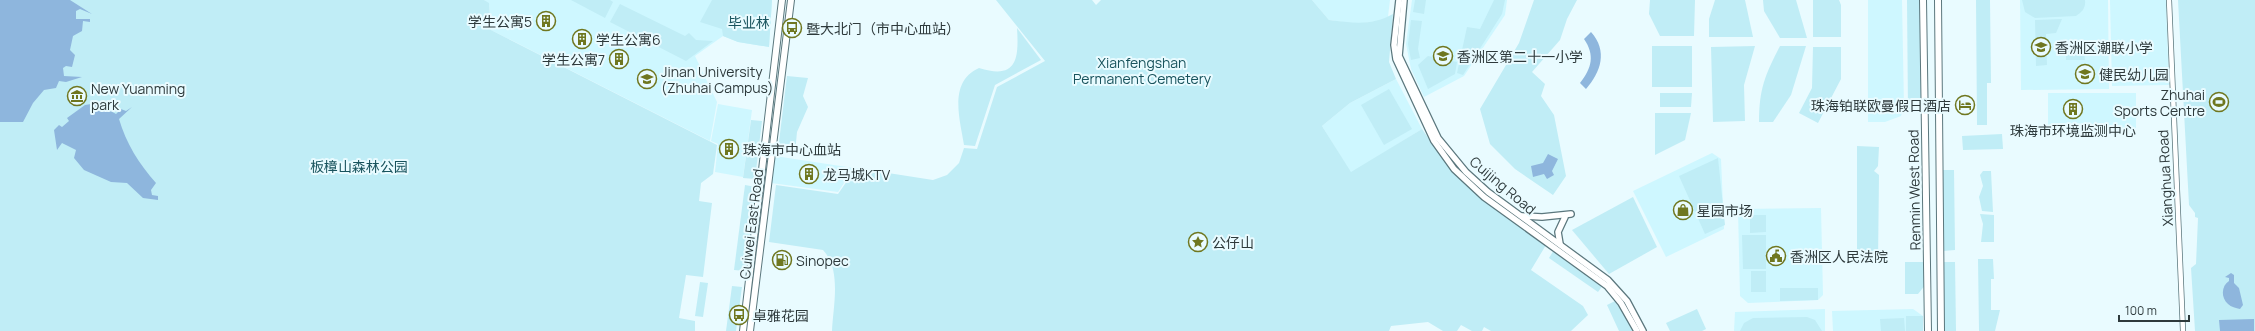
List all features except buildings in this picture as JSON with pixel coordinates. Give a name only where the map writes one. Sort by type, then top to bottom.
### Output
[{"type":"main road","name":"Cuiwei East Road","points":[[743,331],[782,0]]},
{"type":"main road","name":"Cuiwei East Road","points":[[750,331],[791,0]]},
{"type":"main road","name":"Cuijing Road","points":[[1399,0],[1394,45],[1396,59],[1434,141],[1454,169],[1484,197],[1607,286],[1621,303],[1636,331]]},
{"type":"main road","name":"Cuijing Road","points":[[1404,0],[1399,56],[1431,125],[1449,152],[1466,172],[1488,192],[1618,289],[1627,301],[1643,331]]},
{"type":"main road","name":"Renmin West Road","points":[[1923,0],[1928,331]]},
{"type":"main road","name":"Renmin West Road","points":[[1938,0],[1938,150],[1941,331]]},
{"type":"main road","points":[[1924,109],[1939,109]]},
{"type":"main road","points":[[1520,216],[1542,217],[1568,215],[1558,232],[1558,241],[1561,246]]},
{"type":"street","name":"Xianghua Road","points":[[2169,0],[2183,331]]},
{"type":"shaded area","points":[[0,0],[70,0],[92,14],[80,9],[76,11],[76,19],[90,19],[90,22],[83,21],[82,31],[73,36],[70,50],[75,55],[72,67],[66,66],[63,68],[64,76],[82,77],[66,82],[59,81],[56,88],[44,90],[33,103],[23,122],[0,122]]},
{"type":"shaded area","name":"Jinan University (Zhuhai Campus)","points":[[484,0],[772,0],[769,47],[738,42],[723,36],[695,56],[717,102],[710,141],[491,30],[489,4]]},
{"type":"shaded area","points":[[1312,0],[1390,0],[1388,17],[1379,21],[1356,24],[1329,20]]},
{"type":"shaded area","name":"香洲区第二十一小学","points":[[1412,0],[1507,0],[1505,15],[1464,76],[1424,97],[1411,69],[1406,44]]},
{"type":"shaded area","points":[[1868,0],[1902,0],[1904,107],[1901,116],[1885,122],[1868,122]]},
{"type":"shaded area","name":"香洲区潮联小学","points":[[2020,0],[2108,0],[2109,89],[2021,90]]},
{"type":"shaded area","points":[[2110,0],[2166,0],[2169,85],[2112,86]]},
{"type":"shaded area","points":[[1591,32],[1600,47],[1601,54],[1599,69],[1596,76],[1586,89],[1580,83],[1587,72],[1591,61],[1590,51],[1584,39]]},
{"type":"shaded area","points":[[1396,79],[1422,129],[1351,173],[1322,126],[1350,103]]},
{"type":"shaded area","points":[[2048,93],[2136,93],[2136,128],[2048,128]]},
{"type":"shaded area","points":[[103,102],[107,109],[116,114],[121,109],[126,111],[132,107],[119,119],[125,136],[134,153],[156,183],[151,190],[152,195],[158,196],[158,200],[143,198],[127,183],[111,182],[84,170],[74,158],[76,150],[62,143],[57,150],[54,130],[59,125],[62,127],[69,121],[67,118],[85,105]]},
{"type":"shaded area","points":[[718,104],[752,110],[743,177],[715,172],[718,144],[711,141]]},
{"type":"shaded area","name":"星园市场","points":[[1712,153],[1721,159],[1724,229],[1666,257],[1633,191]]},
{"type":"shaded area","points":[[1548,154],[1558,159],[1552,171],[1554,175],[1547,179],[1544,174],[1533,177],[1531,166],[1543,163]]},
{"type":"shaded area","points":[[775,156],[854,168],[838,192],[771,183]]},
{"type":"shaded area","points":[[1821,208],[1823,295],[1818,300],[1748,303],[1740,296],[1738,209]]},
{"type":"shaded area","points":[[2231,273],[2234,275],[2234,283],[2239,288],[2243,305],[2240,309],[2229,305],[2224,299],[2223,295],[2224,286],[2229,281],[2229,278],[2225,277]]},
{"type":"shaded area","points":[[1825,309],[1825,331],[1734,331],[1735,312]]},
{"type":"shaded area","points":[[1913,309],[1923,316],[1923,331],[1833,331],[1832,311]]},
{"type":"shaded area","points":[[2254,319],[2254,331],[2220,331],[2219,320]]},
{"type":"green space","name":"板樟山森林公园","points":[[0,0],[484,0],[489,3],[491,30],[717,145],[713,174],[701,183],[699,201],[712,203],[703,277],[686,275],[679,318],[695,321],[695,331],[0,331]]},
{"type":"green space","points":[[571,0],[610,0],[613,2],[605,18]]},
{"type":"green space","name":"毕业林","points":[[712,0],[772,0],[769,47],[738,42],[723,36],[722,29],[700,22]]},
{"type":"green space","name":"Xianfengshan Permanent Cemetery","points":[[996,0],[1092,0],[1096,5],[1101,0],[1312,0],[1329,20],[1362,23],[1385,18],[1393,14],[1389,62],[1396,79],[1350,103],[1322,126],[1351,172],[1422,129],[1452,172],[1481,199],[1546,245],[1531,270],[1583,306],[1588,315],[1571,331],[1491,331],[1484,327],[1482,331],[1472,331],[1461,325],[1457,331],[1443,331],[1428,322],[1391,326],[1389,331],[832,331],[835,289],[833,268],[829,258],[823,250],[769,242],[776,185],[838,194],[856,168],[933,180],[947,175],[959,163],[964,148],[977,149],[997,87],[1045,61]]},
{"type":"green space","points":[[1415,0],[1426,0],[1424,14],[1413,12]]},
{"type":"green space","points":[[1494,0],[1505,0],[1502,14],[1463,75],[1457,73],[1467,27],[1480,29]]},
{"type":"green space","points":[[1534,0],[1577,0],[1567,19],[1560,40],[1532,72],[1545,84],[1541,96],[1554,115],[1566,176],[1553,195],[1515,169],[1490,144],[1480,109],[1519,43]]},
{"type":"green space","points":[[1650,0],[1695,0],[1694,36],[1660,36],[1649,14]]},
{"type":"green space","points":[[1715,0],[1745,0],[1753,37],[1709,37],[1709,19]]},
{"type":"green space","points":[[1763,0],[1796,0],[1807,38],[1780,38],[1764,11]]},
{"type":"green space","points":[[1813,0],[1839,0],[1841,5],[1841,37],[1813,37]]},
{"type":"green space","points":[[1907,0],[1919,0],[1921,14],[1922,90],[1921,97],[1914,111],[1908,111]]},
{"type":"green space","points":[[1976,0],[1990,0],[1991,83],[1987,83],[1987,125],[1977,125]]},
{"type":"green space","points":[[2022,0],[2085,0],[2085,5],[2083,10],[2076,16],[2035,18],[2025,12]]},
{"type":"green space","name":"Zhuhai Sports Centre","points":[[2178,0],[2255,0],[2255,331],[2195,331],[2191,268],[2196,264],[2198,218],[2195,217],[2195,213],[2189,205]]},
{"type":"green space","points":[[620,4],[685,36],[689,33],[696,40],[713,41],[686,61],[610,22]]},
{"type":"green space","points":[[2062,19],[2056,33],[2046,34],[2047,65],[2036,66],[2035,20]]},
{"type":"green space","points":[[1411,20],[1422,21],[1418,49],[1420,58],[1411,60],[1408,44]]},
{"type":"green space","points":[[1017,28],[1041,60],[995,85],[975,146],[964,145],[958,102],[963,82],[969,74],[979,68],[992,71],[1001,71],[1008,69],[1013,64],[1017,49]]},
{"type":"green space","points":[[1652,46],[1692,46],[1692,87],[1652,87]]},
{"type":"green space","points":[[1755,46],[1744,85],[1745,121],[1713,122],[1711,47]]},
{"type":"green space","points":[[1780,46],[1806,46],[1791,95],[1773,122],[1759,122],[1760,100],[1764,82],[1770,65]]},
{"type":"green space","points":[[1813,47],[1841,47],[1841,79],[1818,123],[1799,113],[1812,88]]},
{"type":"green space","points":[[2066,51],[2084,51],[2085,60],[2066,60]]},
{"type":"green space","points":[[1428,56],[1457,62],[1455,74],[1428,89],[1418,65]]},
{"type":"green space","points":[[787,76],[808,78],[803,96],[808,107],[797,132],[795,153],[778,150]]},
{"type":"green space","points":[[1389,89],[1412,129],[1384,145],[1361,105]]},
{"type":"green space","points":[[1660,93],[1692,93],[1691,107],[1660,107]]},
{"type":"green space","points":[[1655,113],[1691,113],[1685,140],[1655,155]]},
{"type":"green space","points":[[751,120],[762,121],[755,179],[743,178]]},
{"type":"green space","points":[[2002,134],[2003,149],[1963,150],[1962,136]]},
{"type":"green space","points":[[1857,146],[1879,147],[1878,166],[1874,171],[1879,175],[1878,264],[1857,264]]},
{"type":"green space","points":[[1718,158],[1725,225],[1705,234],[1679,176]]},
{"type":"green space","points":[[1942,170],[1954,170],[1955,250],[1943,251]]},
{"type":"green space","points":[[1983,171],[1991,171],[1993,212],[1982,211],[1979,197],[1983,186],[1980,175]]},
{"type":"green space","points":[[745,185],[756,187],[745,271],[734,270]]},
{"type":"green space","points":[[1633,197],[1657,247],[1609,274],[1572,230]]},
{"type":"green space","points":[[1980,214],[1994,215],[1994,242],[1981,242],[1983,224]]},
{"type":"green space","points":[[1750,215],[1766,215],[1766,232],[1750,233]]},
{"type":"green space","points":[[1742,235],[1766,235],[1766,269],[1743,269]]},
{"type":"green space","points":[[1554,250],[1603,285],[1598,292],[1549,258]]},
{"type":"green space","points":[[1978,259],[1993,259],[1994,279],[1991,279],[1991,310],[2000,310],[1995,331],[1979,331]]},
{"type":"green space","points":[[1905,262],[1926,262],[1926,284],[1918,294],[1905,294]]},
{"type":"green space","points":[[1943,262],[1955,262],[1956,331],[1944,331]]},
{"type":"green space","points":[[1751,271],[1766,271],[1766,292],[1751,292]]},
{"type":"green space","points":[[700,282],[708,283],[703,317],[695,316]]},
{"type":"green space","points":[[732,286],[742,287],[736,331],[726,331]]},
{"type":"green space","points":[[1780,288],[1818,288],[1818,300],[1780,301]]},
{"type":"green space","points":[[1615,301],[1634,331],[1619,331],[1607,305]]},
{"type":"green space","points":[[1697,309],[1706,329],[1702,331],[1670,331],[1666,323]]},
{"type":"green space","points":[[1906,316],[1923,316],[1923,331],[1906,331]]},
{"type":"green space","points":[[1807,317],[1815,320],[1822,331],[1740,331],[1744,323],[1753,318]]},
{"type":"green space","points":[[1904,318],[1905,331],[1881,331],[1880,319]]},
{"type":"place","name":"学生公寓5","points":[[546,21]]},
{"type":"place","name":"暨大北门（市中心血站）","points":[[792,28]]},
{"type":"place","name":"学生公寓6","points":[[582,39]]},
{"type":"place","name":"香洲区潮联小学","points":[[2041,47]]},
{"type":"place","name":"香洲区第二十一小学","points":[[1443,56]]},
{"type":"place","name":"学生公寓7","points":[[619,59]]},
{"type":"place","name":"健民幼儿园","points":[[2085,74]]},
{"type":"place","name":"Jinan University (Zhuhai Campus)","points":[[647,79]]},
{"type":"place","name":"New Yuanming park","points":[[77,96]]},
{"type":"place","name":"Zhuhai Sports Centre","points":[[2219,102]]},
{"type":"place","name":"珠海铂联欧曼假日酒店","points":[[1965,105]]},
{"type":"place","name":"珠海市环境监测中心","points":[[2073,109]]},
{"type":"place","name":"珠海市中心血站","points":[[729,149]]},
{"type":"place","name":"龙马城KTV","points":[[809,174]]},
{"type":"place","name":"星园市场","points":[[1683,210]]},
{"type":"place","name":"公仔山","points":[[1198,242]]},
{"type":"place","name":"香洲区人民法院","points":[[1776,256]]},
{"type":"place","name":"Sinopec","points":[[782,260]]},
{"type":"place","name":"卓雅花园","points":[[739,315]]}]
